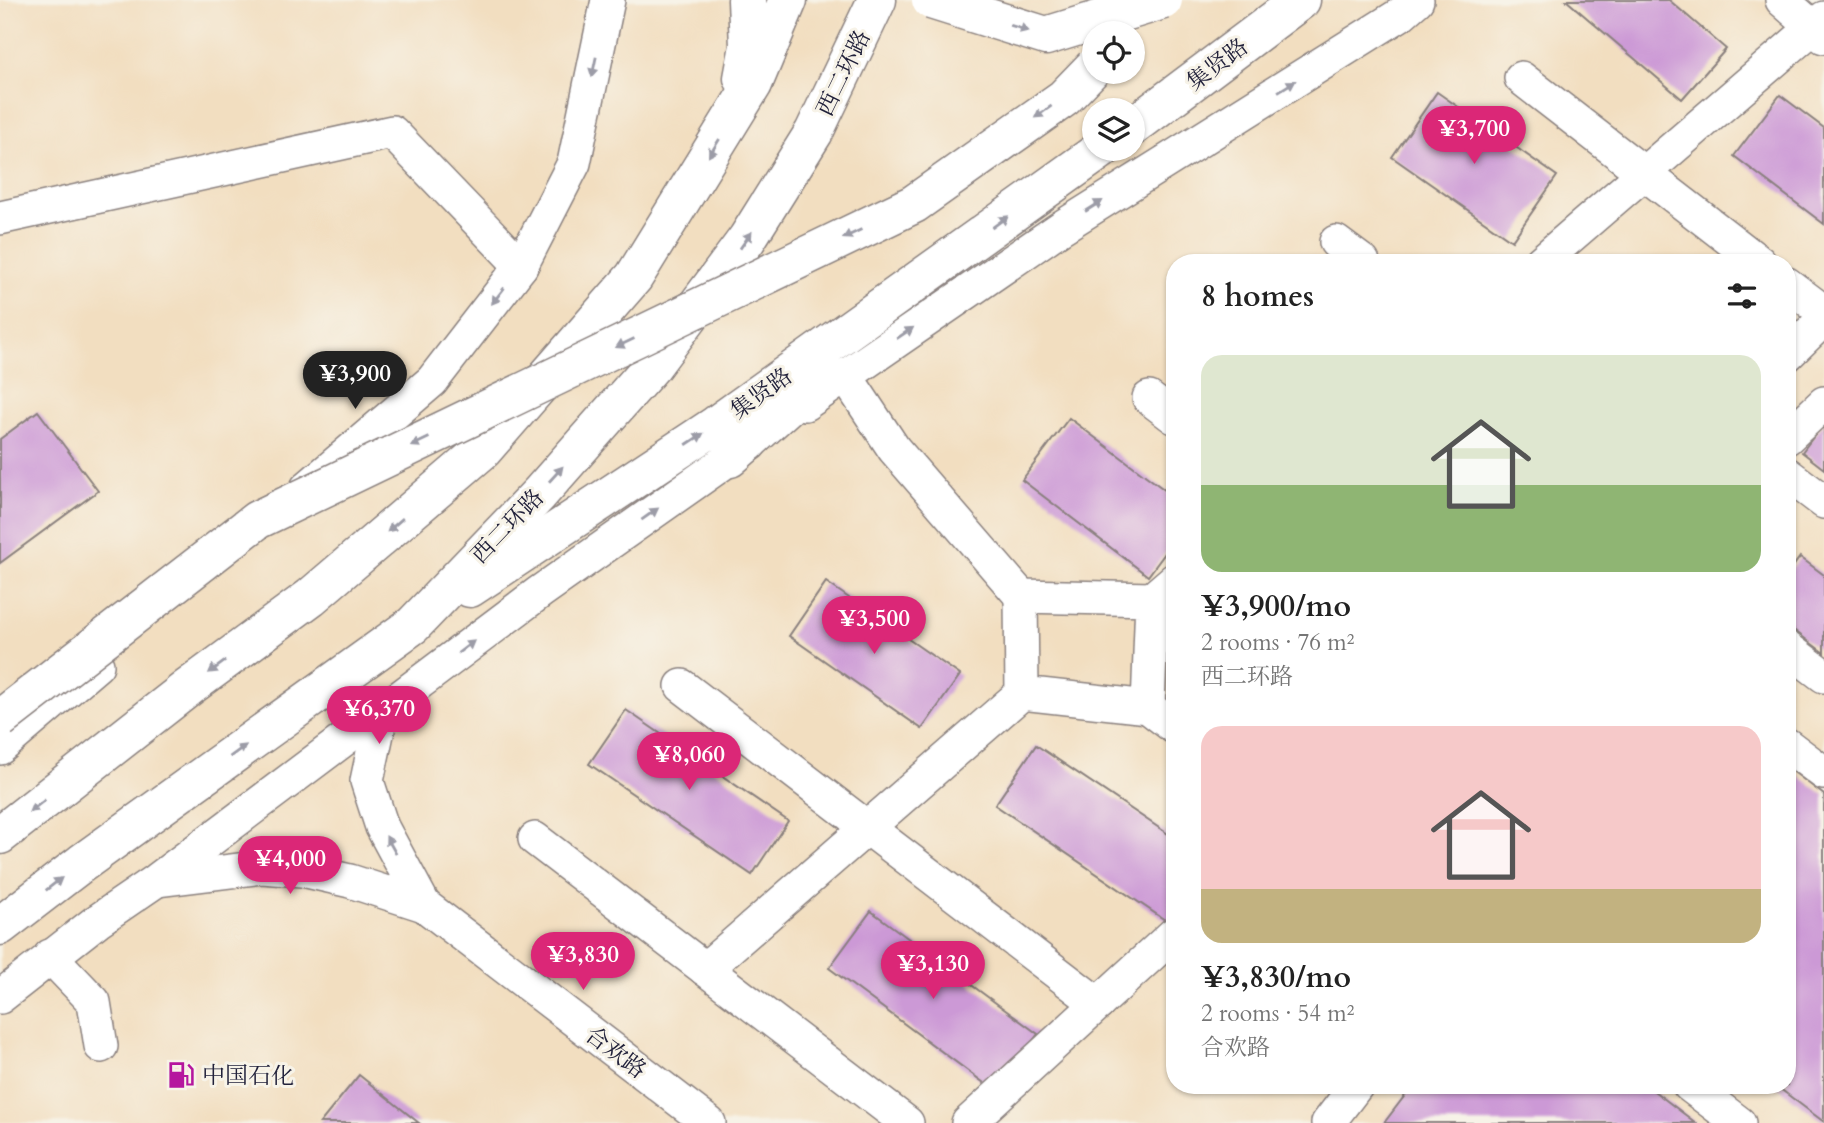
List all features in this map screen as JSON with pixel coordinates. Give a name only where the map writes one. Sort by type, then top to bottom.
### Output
[{"type":"highway","points":[[736,112],[749,46],[747,0]]},
{"type":"highway","points":[[0,835],[189,687],[311,597],[483,450],[634,277],[753,83],[788,0]]},
{"type":"highway","name":"西二环路","points":[[0,926],[82,863],[413,625],[539,494],[652,366],[747,239],[814,132],[877,0]]},
{"type":"highway","points":[[931,0],[1046,36],[1163,0]]},
{"type":"highway","points":[[1137,21],[1157,0]]},
{"type":"highway","name":"集贤路","points":[[1145,117],[1301,0]]},
{"type":"highway","points":[[0,719],[257,520],[914,204],[1064,98],[1082,79]]},
{"type":"highway","name":"集贤路","points":[[413,625],[716,425],[1085,161]]},
{"type":"highway","points":[[730,458],[956,253]]},
{"type":"street","points":[[0,748],[432,381],[521,266],[574,163],[608,0]]},
{"type":"street","points":[[0,997],[540,592],[845,375],[1062,226],[1401,14],[1417,0]]},
{"type":"street","points":[[1550,254],[1820,27],[1783,0]]},
{"type":"street","points":[[1521,78],[1749,254]]},
{"type":"street","points":[[0,218],[392,132],[521,266]]},
{"type":"street","points":[[1336,242],[1352,254]]},
{"type":"street","points":[[1796,291],[1824,312]]},
{"type":"street","points":[[1796,346],[1824,319]]},
{"type":"street","points":[[845,375],[894,449],[1021,596],[1022,693]]},
{"type":"street","points":[[1796,429],[1824,403]]},
{"type":"street","points":[[1796,481],[1824,502]]},
{"type":"street","points":[[1021,596],[1163,589],[1148,707]]},
{"type":"street","points":[[1796,655],[1824,676]]},
{"type":"street","points":[[682,686],[1098,1004]]},
{"type":"street","points":[[705,969],[1022,693],[1148,707],[1166,721]]},
{"type":"street","points":[[382,710],[368,781],[382,827],[424,905]]},
{"type":"street","points":[[1796,752],[1824,773]]},
{"type":"street","points":[[535,839],[906,1123]]},
{"type":"street","points":[[157,880],[262,867],[302,870],[350,881],[424,905]]},
{"type":"street","name":"合欢路","points":[[424,905],[709,1123]]},
{"type":"street","points":[[968,1123],[1166,941]]},
{"type":"street","points":[[50,957],[94,1002],[101,1046]]},
{"type":"street","points":[[1328,1123],[1350,1094]]},
{"type":"street","points":[[1701,1094],[1739,1123]]},
{"type":"building","points":[[1566,0],[1669,0],[1726,49],[1682,99]]},
{"type":"building","points":[[1437,92],[1557,176],[1512,241],[1392,157]]},
{"type":"building","points":[[1780,95],[1824,128],[1824,224],[1734,156]]},
{"type":"building","points":[[38,411],[98,491],[0,563],[0,439]]},
{"type":"building","points":[[1069,418],[1166,491],[1166,552],[1148,576],[1022,480]]},
{"type":"building","points":[[1824,423],[1824,469],[1802,452]]},
{"type":"building","points":[[1800,557],[1824,575],[1824,653],[1796,632],[1796,563]]},
{"type":"building","points":[[826,582],[960,675],[922,729],[789,636]]},
{"type":"building","points":[[626,710],[788,821],[752,875],[589,764]]},
{"type":"building","points":[[1036,745],[1166,833],[1166,921],[995,805]]},
{"type":"building","points":[[1796,774],[1824,795],[1824,1122],[1787,1094],[1796,1094]]},
{"type":"building","points":[[871,911],[1038,1034],[995,1091],[829,968]]},
{"type":"building","points":[[359,1075],[419,1123],[320,1123]]},
{"type":"building","points":[[1406,1094],[1658,1094],[1696,1123],[1384,1123]]},
{"type":"place","name":"中国石化","points":[[181,1075]]}]
